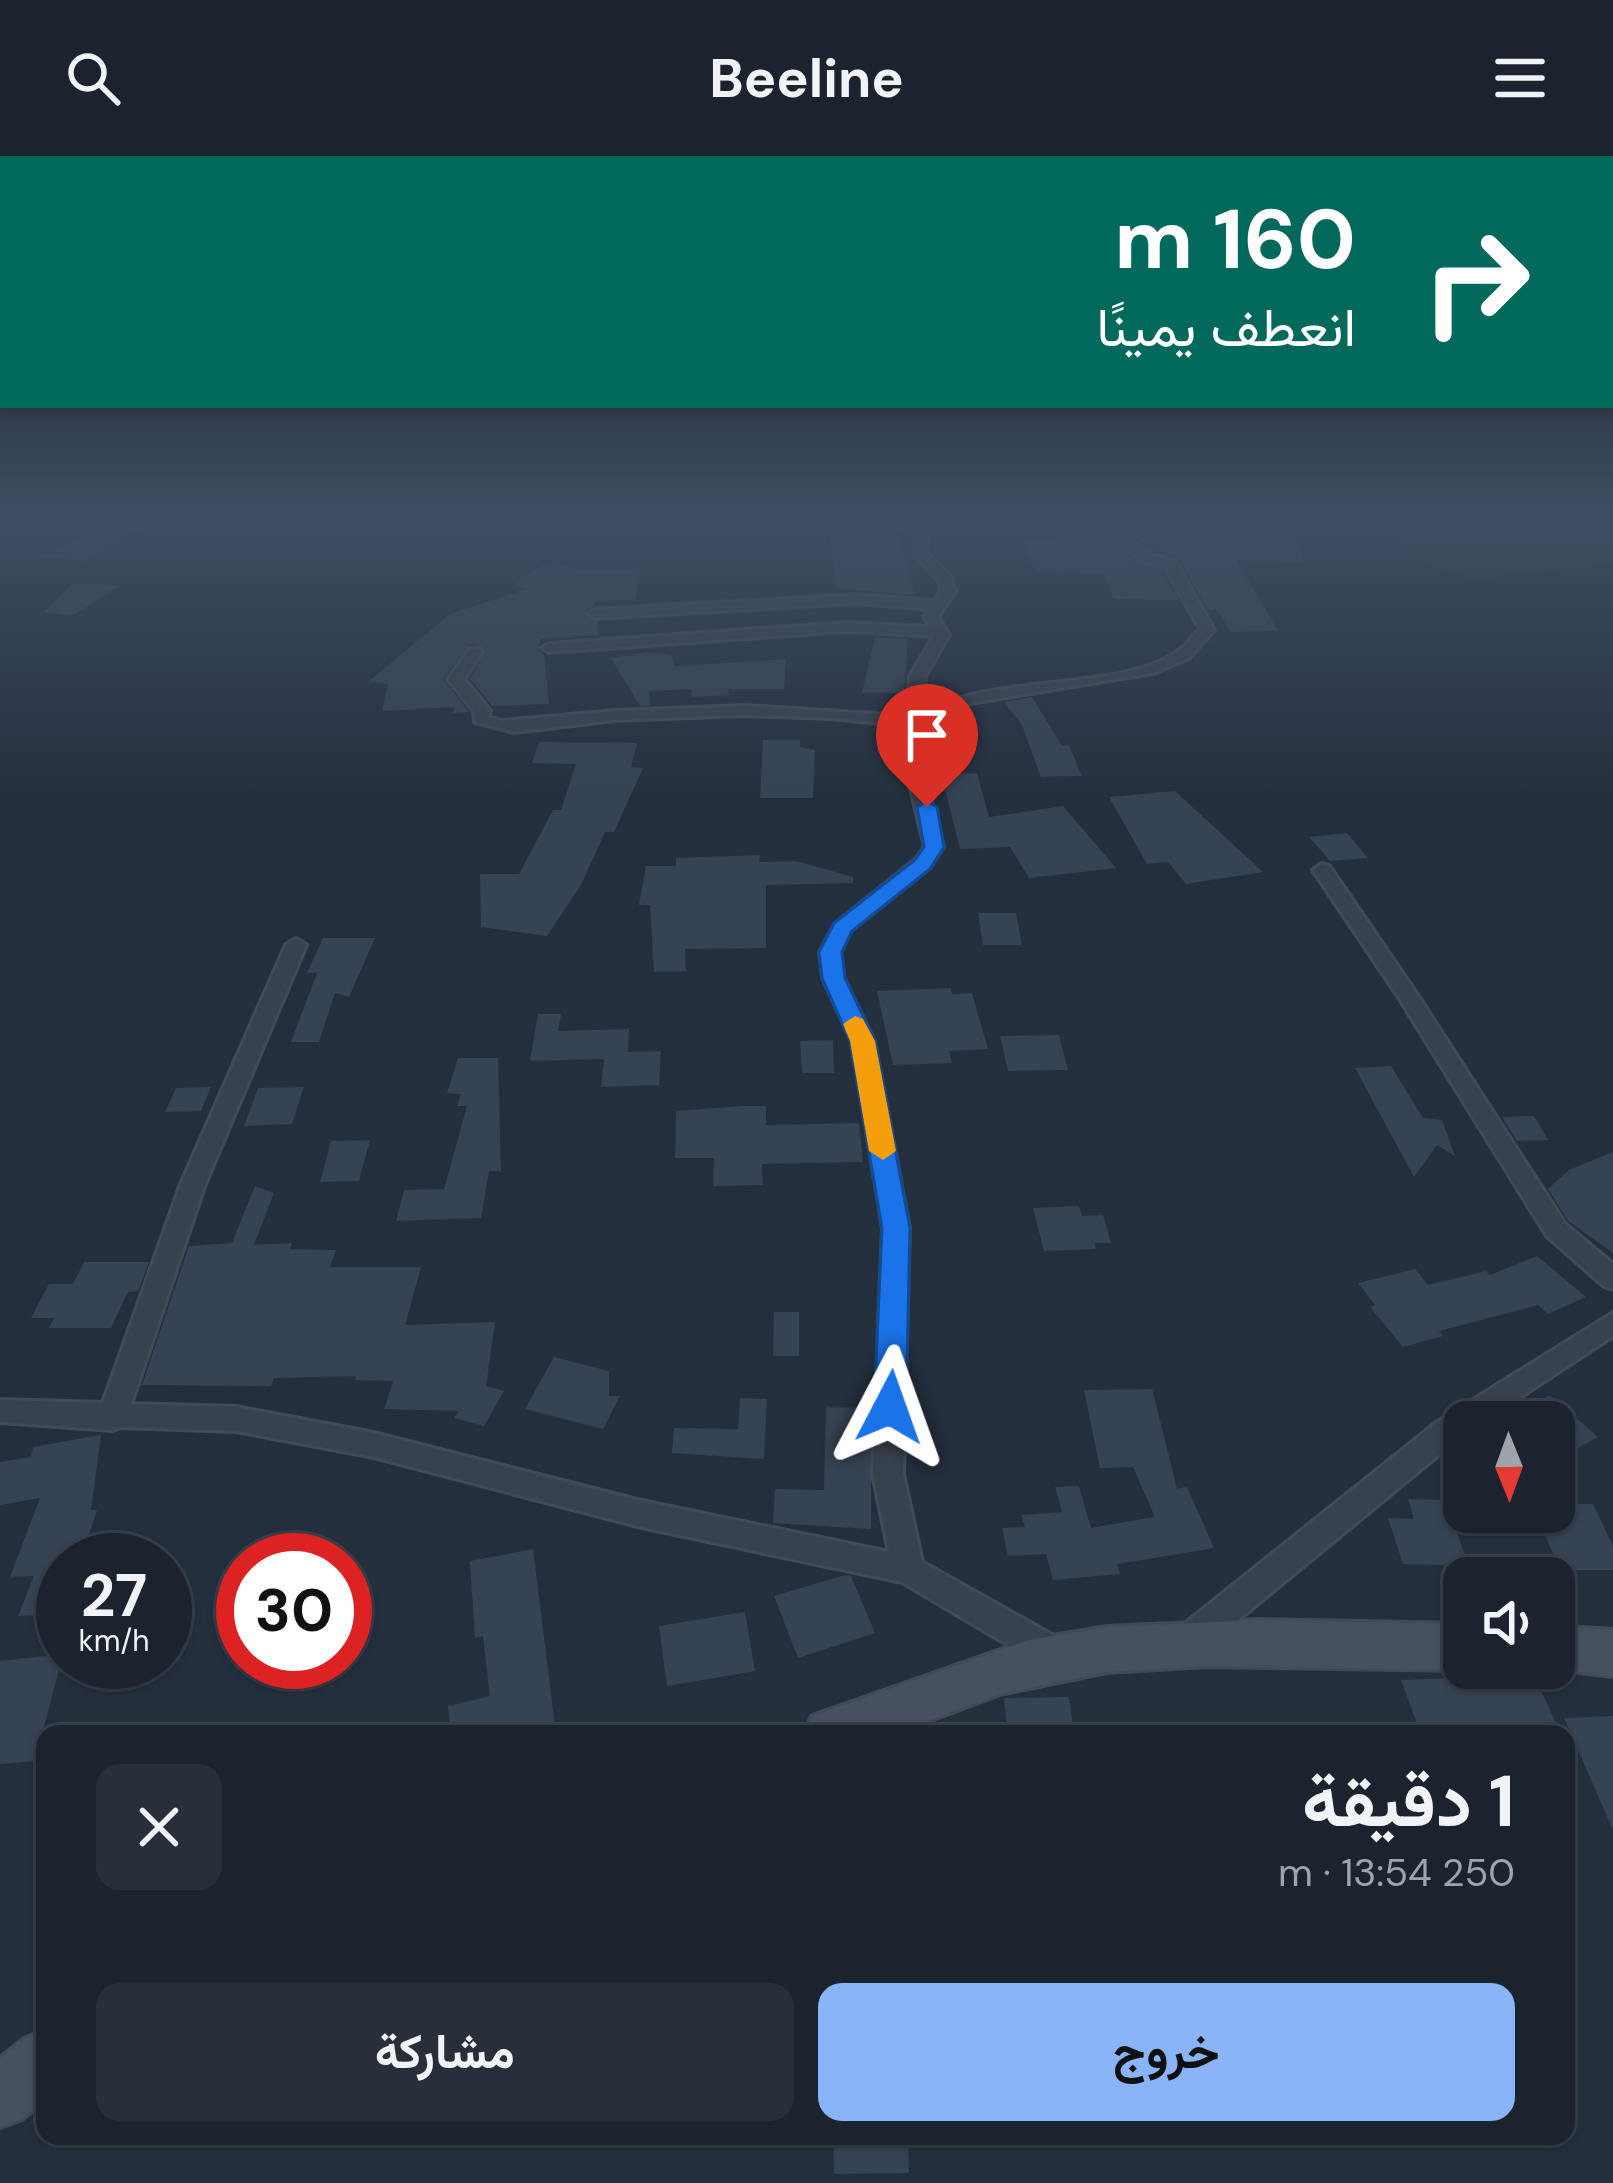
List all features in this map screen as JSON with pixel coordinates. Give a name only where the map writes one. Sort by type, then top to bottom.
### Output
[{"type":"main road","points":[[855,1725],[1012,1668],[1059,1657],[1181,1646],[1443,1647]]},
{"type":"main road","points":[[1575,1650],[1613,1653]]},
{"type":"main road","points":[[0,2097],[36,2067]]},
{"type":"street","points":[[595,614],[637,612]]},
{"type":"street","points":[[908,1570],[888,1474],[896,1228],[863,1041],[833,978],[830,952],[842,928],[922,864],[934,847],[907,739],[916,722],[914,695],[920,670],[939,650],[940,632],[931,617],[933,612]]},
{"type":"street","points":[[475,652],[455,679],[482,711],[482,719],[494,726],[575,718],[801,711],[850,712],[916,722],[976,698],[1151,668],[1198,647],[1207,629],[1197,612]]},
{"type":"street","points":[[549,647],[847,627],[940,632]]},
{"type":"street","points":[[1322,870],[1556,1229],[1613,1279]]},
{"type":"street","points":[[112,1418],[194,1184],[296,945]]},
{"type":"street","points":[[1181,1646],[1446,1431],[1613,1323]]},
{"type":"street","points":[[0,1412],[236,1418],[638,1513],[908,1570],[1059,1657]]},
{"type":"building","points":[[585,612],[597,622],[599,635],[541,639],[538,650],[544,654],[549,704],[492,706],[470,679],[486,650],[470,644],[443,679],[469,712],[453,713],[455,707],[382,711],[388,684],[368,682],[450,614]]},
{"type":"building","points":[[1218,612],[1267,612],[1278,631],[1231,632]]},
{"type":"building","points":[[875,637],[908,639],[904,693],[862,693]]},
{"type":"building","points":[[649,652],[672,655],[674,666],[786,659],[784,689],[728,689],[729,695],[692,697],[691,689],[649,691],[650,705],[640,706],[611,658]]},
{"type":"building","points":[[1032,697],[1062,746],[1069,745],[1082,776],[1041,777],[1022,725],[1004,702]]},
{"type":"building","points":[[763,740],[800,740],[800,747],[815,750],[813,798],[760,798]]},
{"type":"building","points":[[539,742],[637,743],[631,767],[643,768],[614,832],[605,832],[581,885],[547,936],[481,927],[480,874],[519,874],[553,810],[561,810],[576,764],[532,763]]},
{"type":"building","points":[[977,773],[989,817],[1063,806],[1116,868],[1029,878],[1010,847],[960,849],[941,774]]},
{"type":"building","points":[[1175,791],[1263,872],[1186,884],[1168,862],[1147,864],[1109,797]]},
{"type":"building","points":[[1347,833],[1368,858],[1330,861],[1309,837]]},
{"type":"building","points":[[760,855],[759,862],[796,861],[853,877],[853,883],[766,885],[766,948],[685,949],[686,971],[654,972],[650,905],[639,905],[646,866],[676,866],[676,858]]},
{"type":"building","points":[[978,913],[1016,913],[1022,945],[983,945]]},
{"type":"building","points":[[323,938],[375,938],[349,997],[335,993],[319,1042],[291,1042],[317,973],[307,973]]},
{"type":"building","points":[[951,988],[952,994],[972,993],[988,1049],[949,1051],[952,1063],[893,1065],[877,991]]},
{"type":"building","points":[[538,1014],[561,1014],[558,1031],[629,1029],[628,1052],[661,1051],[659,1085],[601,1087],[604,1059],[530,1061]]},
{"type":"building","points":[[1059,1035],[1068,1070],[1008,1071],[1000,1036]]},
{"type":"building","points":[[833,1040],[834,1073],[802,1073],[800,1041]]},
{"type":"building","points":[[458,1058],[498,1058],[501,1171],[489,1171],[481,1218],[396,1221],[404,1190],[444,1189],[467,1106],[457,1106],[461,1094],[447,1093]]},
{"type":"building","points":[[1391,1066],[1423,1118],[1442,1120],[1455,1156],[1437,1145],[1414,1177],[1355,1068]]},
{"type":"building","points":[[211,1087],[201,1111],[165,1112],[176,1088]]},
{"type":"building","points":[[304,1087],[292,1124],[244,1126],[258,1088]]},
{"type":"building","points":[[766,1106],[766,1125],[859,1123],[863,1162],[762,1164],[763,1185],[713,1186],[714,1158],[675,1158],[676,1111]]},
{"type":"building","points":[[1534,1116],[1548,1140],[1517,1141],[1502,1117]]},
{"type":"building","points":[[370,1140],[359,1181],[320,1182],[331,1141]]},
{"type":"building","points":[[1613,1152],[1613,1253],[1568,1221],[1548,1189],[1569,1170]]},
{"type":"building","points":[[255,1186],[274,1193],[254,1245],[292,1243],[290,1249],[336,1250],[330,1267],[421,1267],[405,1325],[495,1322],[486,1386],[504,1391],[484,1426],[454,1418],[459,1411],[384,1409],[393,1381],[355,1380],[356,1376],[274,1378],[271,1386],[142,1385],[189,1246],[232,1243]]},
{"type":"building","points":[[1079,1206],[1082,1216],[1103,1215],[1111,1243],[1094,1243],[1096,1249],[1044,1251],[1033,1208]]},
{"type":"building","points":[[1537,1256],[1586,1297],[1548,1314],[1538,1305],[1439,1331],[1443,1336],[1403,1347],[1370,1307],[1375,1305],[1358,1283],[1415,1269],[1428,1285],[1486,1271],[1490,1275]]},
{"type":"building","points":[[84,1262],[149,1262],[138,1291],[128,1292],[111,1328],[49,1328],[54,1318],[31,1318],[49,1284],[73,1284]]},
{"type":"building","points":[[774,1312],[799,1312],[799,1356],[773,1356]]},
{"type":"building","points":[[554,1357],[609,1371],[609,1396],[620,1396],[603,1429],[525,1409]]},
{"type":"building","points":[[1152,1389],[1177,1489],[1187,1487],[1214,1548],[1117,1564],[1120,1574],[1053,1580],[1046,1554],[1008,1556],[1002,1528],[1025,1527],[1021,1515],[1062,1512],[1055,1487],[1079,1486],[1091,1528],[1155,1517],[1133,1467],[1100,1468],[1084,1390]]},
{"type":"building","points":[[740,1398],[767,1399],[764,1459],[672,1453],[674,1428],[738,1429]]},
{"type":"building","points":[[826,1407],[871,1408],[871,1529],[773,1523],[775,1489],[824,1490]]},
{"type":"building","points":[[1575,1417],[1598,1437],[1575,1450]]},
{"type":"building","points":[[101,1435],[91,1510],[97,1510],[90,1533],[36,1533],[36,1615],[18,1616],[34,1576],[10,1577],[40,1498],[0,1505],[0,1462],[31,1457],[33,1447]]},
{"type":"building","points":[[1408,1499],[1443,1500],[1443,1533],[1457,1533],[1466,1557],[1443,1557],[1443,1565],[1403,1564],[1388,1518],[1414,1519]]},
{"type":"building","points":[[1575,1504],[1593,1504],[1613,1546],[1613,1570],[1575,1570],[1575,1557],[1554,1557],[1544,1533],[1575,1533]]},
{"type":"building","points":[[533,1549],[555,1725],[450,1725],[448,1706],[490,1696],[483,1636],[475,1638],[470,1561]]},
{"type":"building","points":[[851,1576],[875,1633],[798,1658],[774,1596]]},
{"type":"building","points":[[745,1612],[755,1671],[667,1686],[659,1626]]},
{"type":"building","points":[[36,1657],[36,1689],[54,1689],[44,1725],[36,1725],[35,1761],[0,1764],[0,1661]]},
{"type":"building","points":[[1443,1678],[1443,1689],[1540,1689],[1557,1725],[1418,1725],[1401,1680]]},
{"type":"building","points":[[1069,1697],[1073,1725],[1007,1725],[1004,1698]]},
{"type":"building","points":[[1613,1716],[1613,1830],[1575,1743],[1575,1725],[1567,1725],[1564,1718]]},
{"type":"building","points":[[833,2145],[908,2145],[909,2173],[834,2174]]},
{"type":"slow traffic","points":[[855,1024],[863,1041],[883,1151]]},
{"type":"route","points":[[890,1407],[896,1228],[863,1041],[833,978],[830,952],[842,928],[922,864],[934,847],[927,807]]}]
